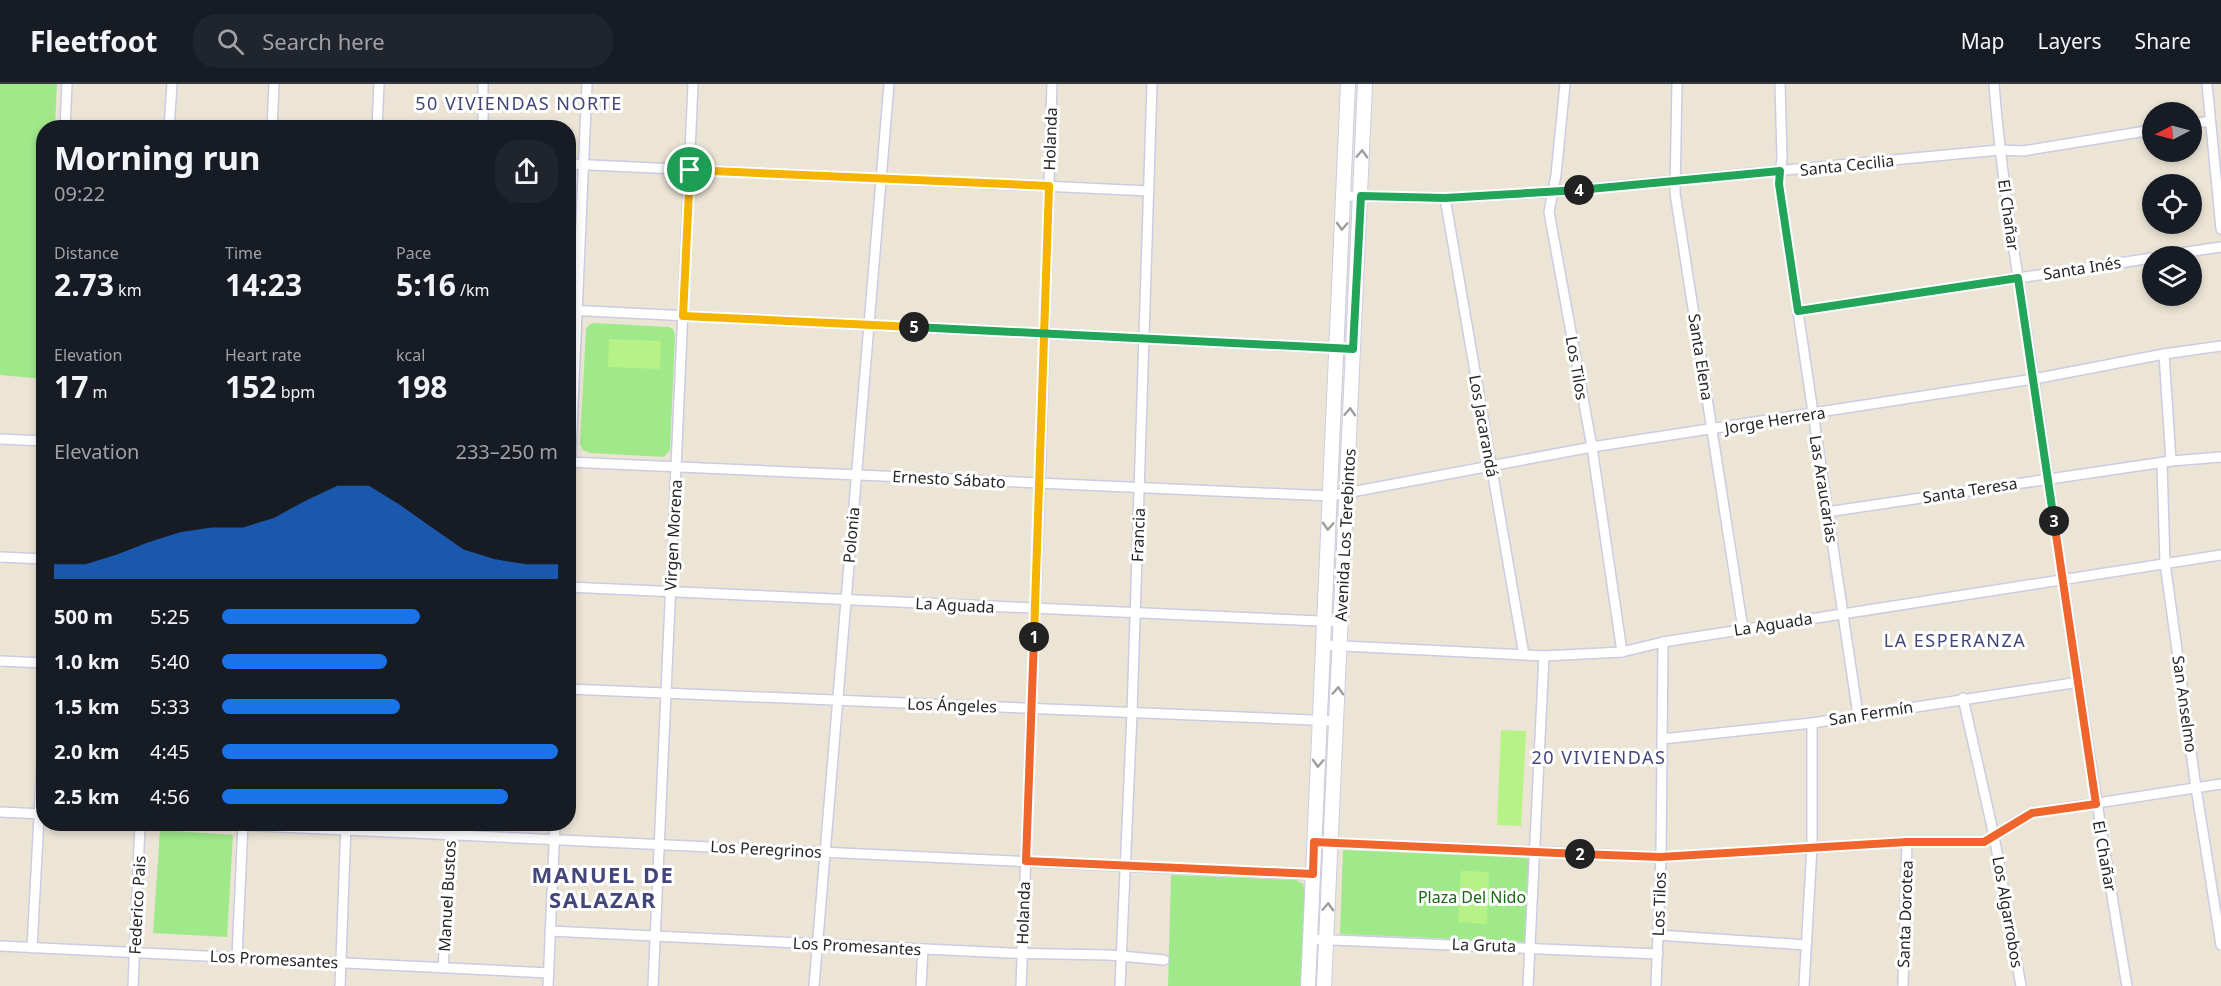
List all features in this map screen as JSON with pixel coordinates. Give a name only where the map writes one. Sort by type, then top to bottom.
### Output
[{"type":"main road","name":"Avenida Los Terebintos","points":[[1308,986],[1348,84]]},
{"type":"main road","name":"Avenida Los Terebintos","points":[[1324,986],[1365,84]]},
{"type":"street","points":[[65,120],[67,84]]},
{"type":"street","points":[[170,120],[172,84]]},
{"type":"street","points":[[272,120],[274,84]]},
{"type":"street","points":[[377,120],[379,84]]},
{"type":"street","points":[[483,84],[483,120]]},
{"type":"street","points":[[576,270],[587,84]]},
{"type":"street","name":"Virgen Morena","points":[[653,986],[693,84]]},
{"type":"street","name":"Polonia","points":[[814,986],[889,84]]},
{"type":"street","name":"Holanda","points":[[1021,986],[1052,84]]},
{"type":"street","name":"Francia","points":[[1120,986],[1132,712],[1152,84]]},
{"type":"street","name":"Los Tilos","points":[[1565,84],[1549,212],[1592,447],[1622,652]]},
{"type":"street","name":"Santa Elena","points":[[1677,84],[1675,180],[1743,629]]},
{"type":"street","name":"Las Araucarias","points":[[1780,84],[1782,157],[1779,184],[1858,715]]},
{"type":"street","name":"El Chañar","points":[[1994,84],[1999,150],[2096,804],[2127,986]]},
{"type":"street","points":[[2207,84],[2221,229]]},
{"type":"street","points":[[2202,122],[2210,121]]},
{"type":"street","name":"Santa Cecilia","points":[[1343,196],[1445,198],[1553,192],[1999,150],[2023,151],[2142,132]]},
{"type":"street","points":[[576,164],[1149,191]]},
{"type":"street","name":"Los Jacarandá","points":[[1445,198],[1524,655]]},
{"type":"street","points":[[2202,250],[2221,247]]},
{"type":"street","name":"Santa Inés","points":[[1798,311],[2142,259]]},
{"type":"street","points":[[576,310],[1353,349]]},
{"type":"street","name":"Jorge Herrera","points":[[1330,496],[1592,447],[2034,379],[2164,354],[2221,346]]},
{"type":"street","name":"San Anselmo","points":[[2164,354],[2167,462],[2165,563],[2196,788],[2221,945]]},
{"type":"street","points":[[0,439],[36,441]]},
{"type":"street","name":"Santa Teresa","points":[[1827,512],[2048,478],[2221,457]]},
{"type":"street","name":"Ernesto Sábato","points":[[576,462],[1330,496]]},
{"type":"street","name":"La Aguada","points":[[1323,645],[1544,656],[1622,652],[1663,642],[1743,629],[2221,555]]},
{"type":"street","points":[[0,557],[36,559]]},
{"type":"street","name":"La Aguada","points":[[576,587],[1341,622]]},
{"type":"street","name":"Los Tilos","points":[[1656,986],[1663,642]]},
{"type":"street","points":[[1528,986],[1544,656]]},
{"type":"street","points":[[0,661],[36,663]]},
{"type":"street","name":"San Fermín","points":[[1662,739],[1812,723],[2079,682]]},
{"type":"street","name":"Los Ángeles","points":[[576,689],[1336,721]]},
{"type":"street","name":"Los Algarrobos","points":[[1963,698],[1994,836],[2021,986]]},
{"type":"street","points":[[1804,986],[1812,847],[1812,723]]},
{"type":"street","points":[[1314,842],[1660,857],[1907,842],[1984,842],[2032,813],[2221,784]]},
{"type":"street","points":[[0,812],[36,814]]},
{"type":"street","points":[[32,948],[40,831]]},
{"type":"street","name":"Federico Pais","points":[[133,986],[140,831]]},
{"type":"street","points":[[237,957],[243,831]]},
{"type":"street","points":[[340,986],[346,831]]},
{"type":"street","name":"Los Peregrinos","points":[[398,831],[1313,874]]},
{"type":"street","name":"Manuel Bustos","points":[[443,968],[451,831]]},
{"type":"street","points":[[548,986],[555,831]]},
{"type":"street","name":"Santa Dorotea","points":[[1903,986],[1907,842]]},
{"type":"street","name":"Los Promesantes","points":[[550,931],[1164,960]]},
{"type":"street","points":[[1658,936],[1806,945]]},
{"type":"street","name":"La Gruta","points":[[1310,939],[1658,954]]},
{"type":"street","name":"Los Promesantes","points":[[0,946],[549,973]]},
{"type":"street","points":[[921,986],[923,949]]},
{"type":"green space","points":[[0,84],[57,84],[55,120],[36,120],[36,378],[0,375]]},
{"type":"green space","points":[[594,323],[673,329],[675,335],[670,450],[664,457],[590,453],[583,450],[580,444],[586,329]]},
{"type":"green space","points":[[609,339],[661,341],[660,369],[608,367]]},
{"type":"green space","points":[[1501,730],[1526,731],[1521,826],[1497,825]]},
{"type":"green space","points":[[160,831],[233,835],[227,937],[153,933]]},
{"type":"green space","name":"Plaza Del Nido","points":[[1343,850],[1530,858],[1526,942],[1340,934]]},
{"type":"green space","points":[[1461,871],[1489,872],[1487,924],[1458,922]]},
{"type":"green space","points":[[1171,875],[1296,880],[1303,884],[1305,892],[1301,986],[1168,986]]},
{"type":"district","name":"50 VIVIENDAS NORTE","points":[[519,104]]},
{"type":"district","name":"LA ESPERANZA","points":[[1955,641]]},
{"type":"district","name":"20 VIVIENDAS","points":[[1599,758]]},
{"type":"district","name":"MANUEL DE SALAZAR","points":[[603,888]]},
{"type":"route","points":[[690,170],[683,316],[1044,334],[1353,349],[1361,196],[1445,198],[1553,192],[1780,171],[1779,184],[1798,311],[2018,278],[2096,804],[2032,813],[1984,842],[1907,842],[1660,857],[1314,842],[1313,874],[1026,861],[1040,483],[1044,334],[1049,186],[690,170]]}]
